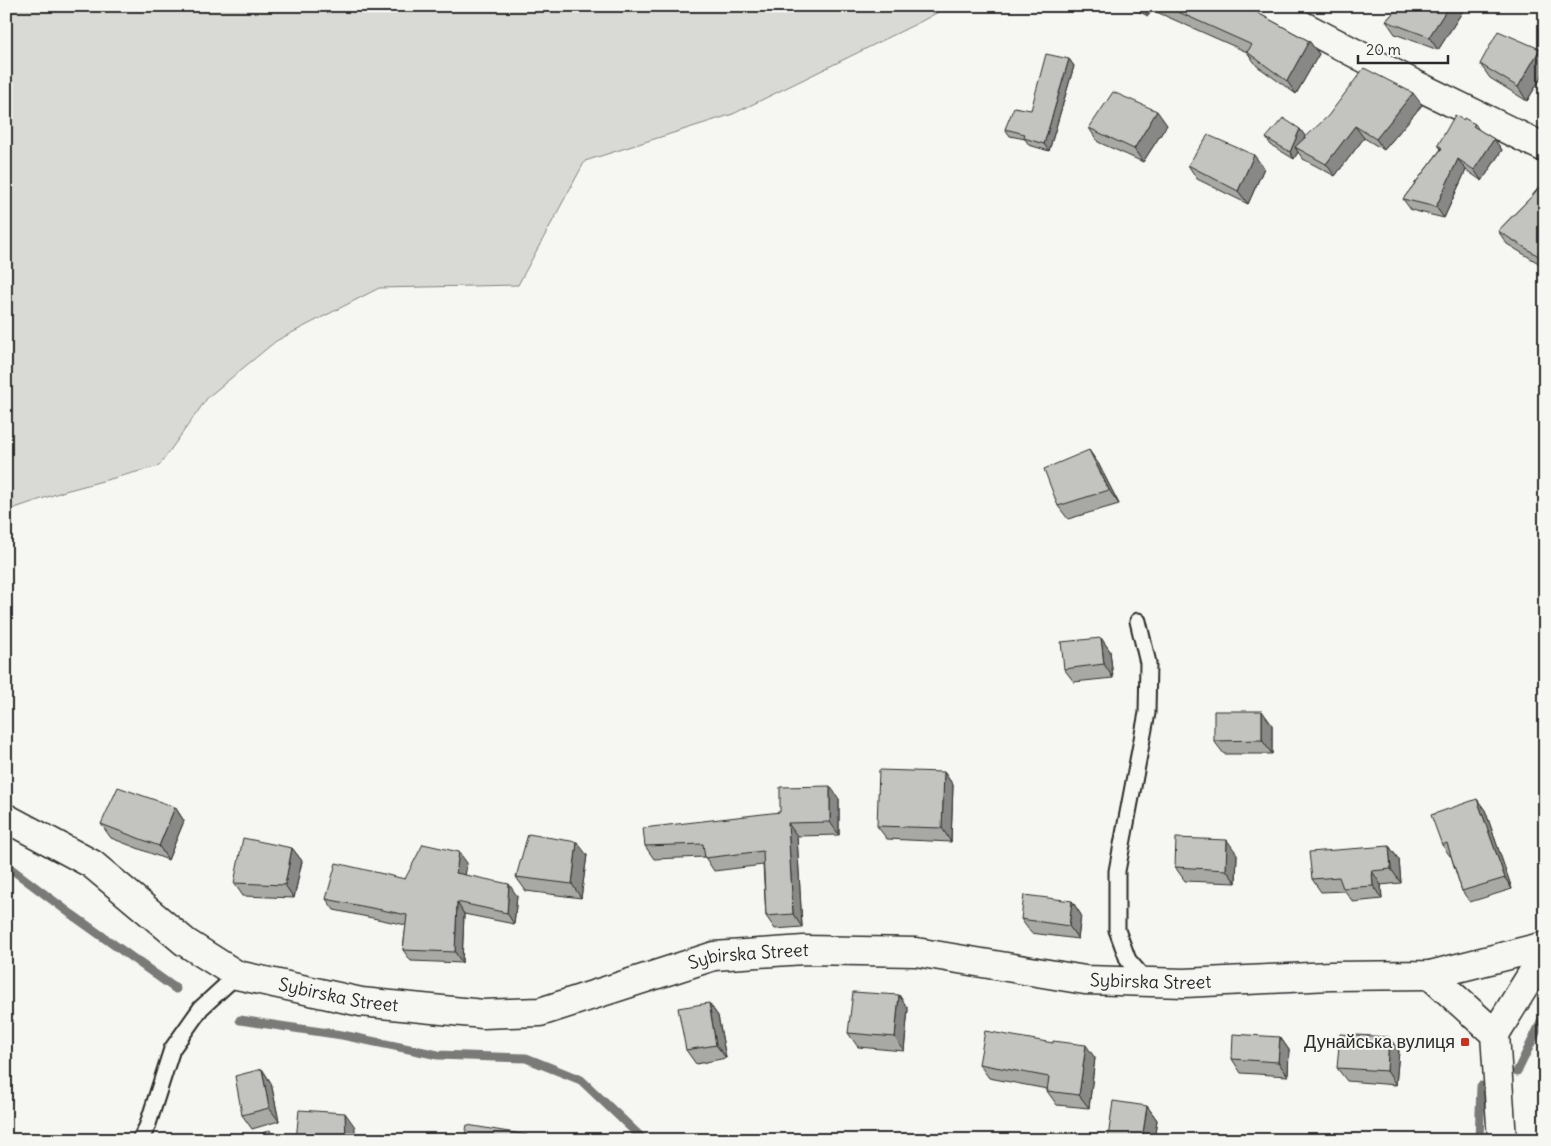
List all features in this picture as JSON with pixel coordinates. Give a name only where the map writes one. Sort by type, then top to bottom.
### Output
[{"type":"street","points":[[1265,6],[1423,88],[1545,148]]},
{"type":"street","name":"Sybirska Street","points":[[6,818],[92,864],[185,942],[237,975],[360,1002],[483,1014],[540,1012],[714,956],[804,950],[916,952],[1085,980],[1184,983],[1330,976],[1430,974],[1545,946]]},
{"type":"street","points":[[1502,1140],[1495,1034],[1545,953]]},
{"type":"street","points":[[1430,974],[1495,1034]]},
{"type":"lane","points":[[1138,621],[1148,663],[1147,713],[1117,871],[1117,930],[1128,960],[1146,981]]},
{"type":"lane","points":[[140,1140],[147,1127],[172,1049],[201,1008],[237,975]]},
{"type":"shaded area","points":[[6,6],[949,6],[733,114],[585,161],[518,285],[379,288],[276,341],[208,397],[159,466],[65,491],[6,511]]},
{"type":"building","points":[[1165,6],[1245,6],[1309,41],[1287,81],[1247,52],[1252,45]]},
{"type":"building","points":[[1399,6],[1449,6],[1429,37],[1386,21]]},
{"type":"building","points":[[1498,31],[1540,49],[1518,87],[1480,64]]},
{"type":"building","points":[[1046,54],[1069,59],[1044,144],[1024,138],[1025,134],[1005,129],[1014,107],[1031,110]]},
{"type":"building","points":[[1364,68],[1413,93],[1376,139],[1355,126],[1326,164],[1295,147],[1328,116]]},
{"type":"building","points":[[1113,92],[1157,111],[1134,149],[1089,128]]},
{"type":"building","points":[[1455,115],[1475,124],[1473,126],[1494,139],[1474,170],[1458,159],[1436,207],[1403,199],[1442,148],[1438,145]]},
{"type":"building","points":[[1283,118],[1300,129],[1290,152],[1266,138]]},
{"type":"building","points":[[1208,135],[1254,155],[1238,191],[1188,165]]},
{"type":"building","points":[[1545,180],[1545,260],[1498,231]]},
{"type":"building","points":[[1089,450],[1109,490],[1058,506],[1044,469]]},
{"type":"building","points":[[1101,638],[1104,664],[1064,669],[1061,642]]},
{"type":"building","points":[[1214,711],[1262,711],[1262,740],[1214,741]]},
{"type":"building","points":[[879,770],[944,772],[942,828],[877,826]]},
{"type":"building","points":[[830,786],[830,822],[788,823],[793,914],[766,916],[763,851],[705,858],[703,844],[645,846],[643,828],[780,812],[780,787]]},
{"type":"building","points":[[118,787],[175,807],[159,846],[101,824]]},
{"type":"building","points":[[1477,799],[1505,878],[1462,891],[1447,843],[1442,845],[1431,815]]},
{"type":"building","points":[[528,834],[577,842],[572,884],[516,877]]},
{"type":"building","points":[[243,838],[292,848],[285,885],[234,883]]},
{"type":"building","points":[[1176,838],[1227,840],[1226,870],[1175,867]]},
{"type":"building","points":[[423,844],[459,852],[456,873],[509,884],[507,913],[457,902],[455,952],[403,950],[407,915],[326,899],[336,863],[405,879]]},
{"type":"building","points":[[1389,846],[1391,869],[1372,871],[1373,886],[1343,888],[1339,877],[1312,879],[1309,852]]},
{"type":"building","points":[[1024,895],[1072,901],[1069,926],[1021,919]]},
{"type":"building","points":[[853,992],[899,995],[895,1037],[848,1033]]},
{"type":"building","points":[[709,1003],[716,1045],[686,1050],[678,1008]]},
{"type":"building","points":[[985,1031],[1053,1043],[1053,1041],[1086,1045],[1079,1095],[1047,1091],[1049,1077],[979,1064]]},
{"type":"building","points":[[1233,1034],[1280,1037],[1278,1062],[1232,1059]]},
{"type":"building","points":[[1340,1034],[1389,1037],[1387,1071],[1337,1068]]},
{"type":"building","points":[[262,1069],[269,1108],[242,1115],[235,1076]]},
{"type":"building","points":[[1113,1101],[1147,1106],[1142,1140],[1108,1138]]},
{"type":"building","points":[[299,1110],[345,1113],[346,1140],[296,1140]]},
{"type":"building","points":[[467,1125],[527,1135],[526,1140],[464,1140]]},
{"type":"building","points":[[270,1130],[274,1140],[247,1140]]},
{"type":"waterway","points":[[6,865],[176,989]]},
{"type":"waterway","points":[[1517,1072],[1545,1014]]},
{"type":"waterway","points":[[240,1020],[342,1035],[438,1055],[526,1058],[581,1080],[644,1140]]},
{"type":"waterway","points":[[1479,1140],[1481,1086]]},
{"type":"place","name":"Дунайська вулиця","points":[[1465,1042]]}]
